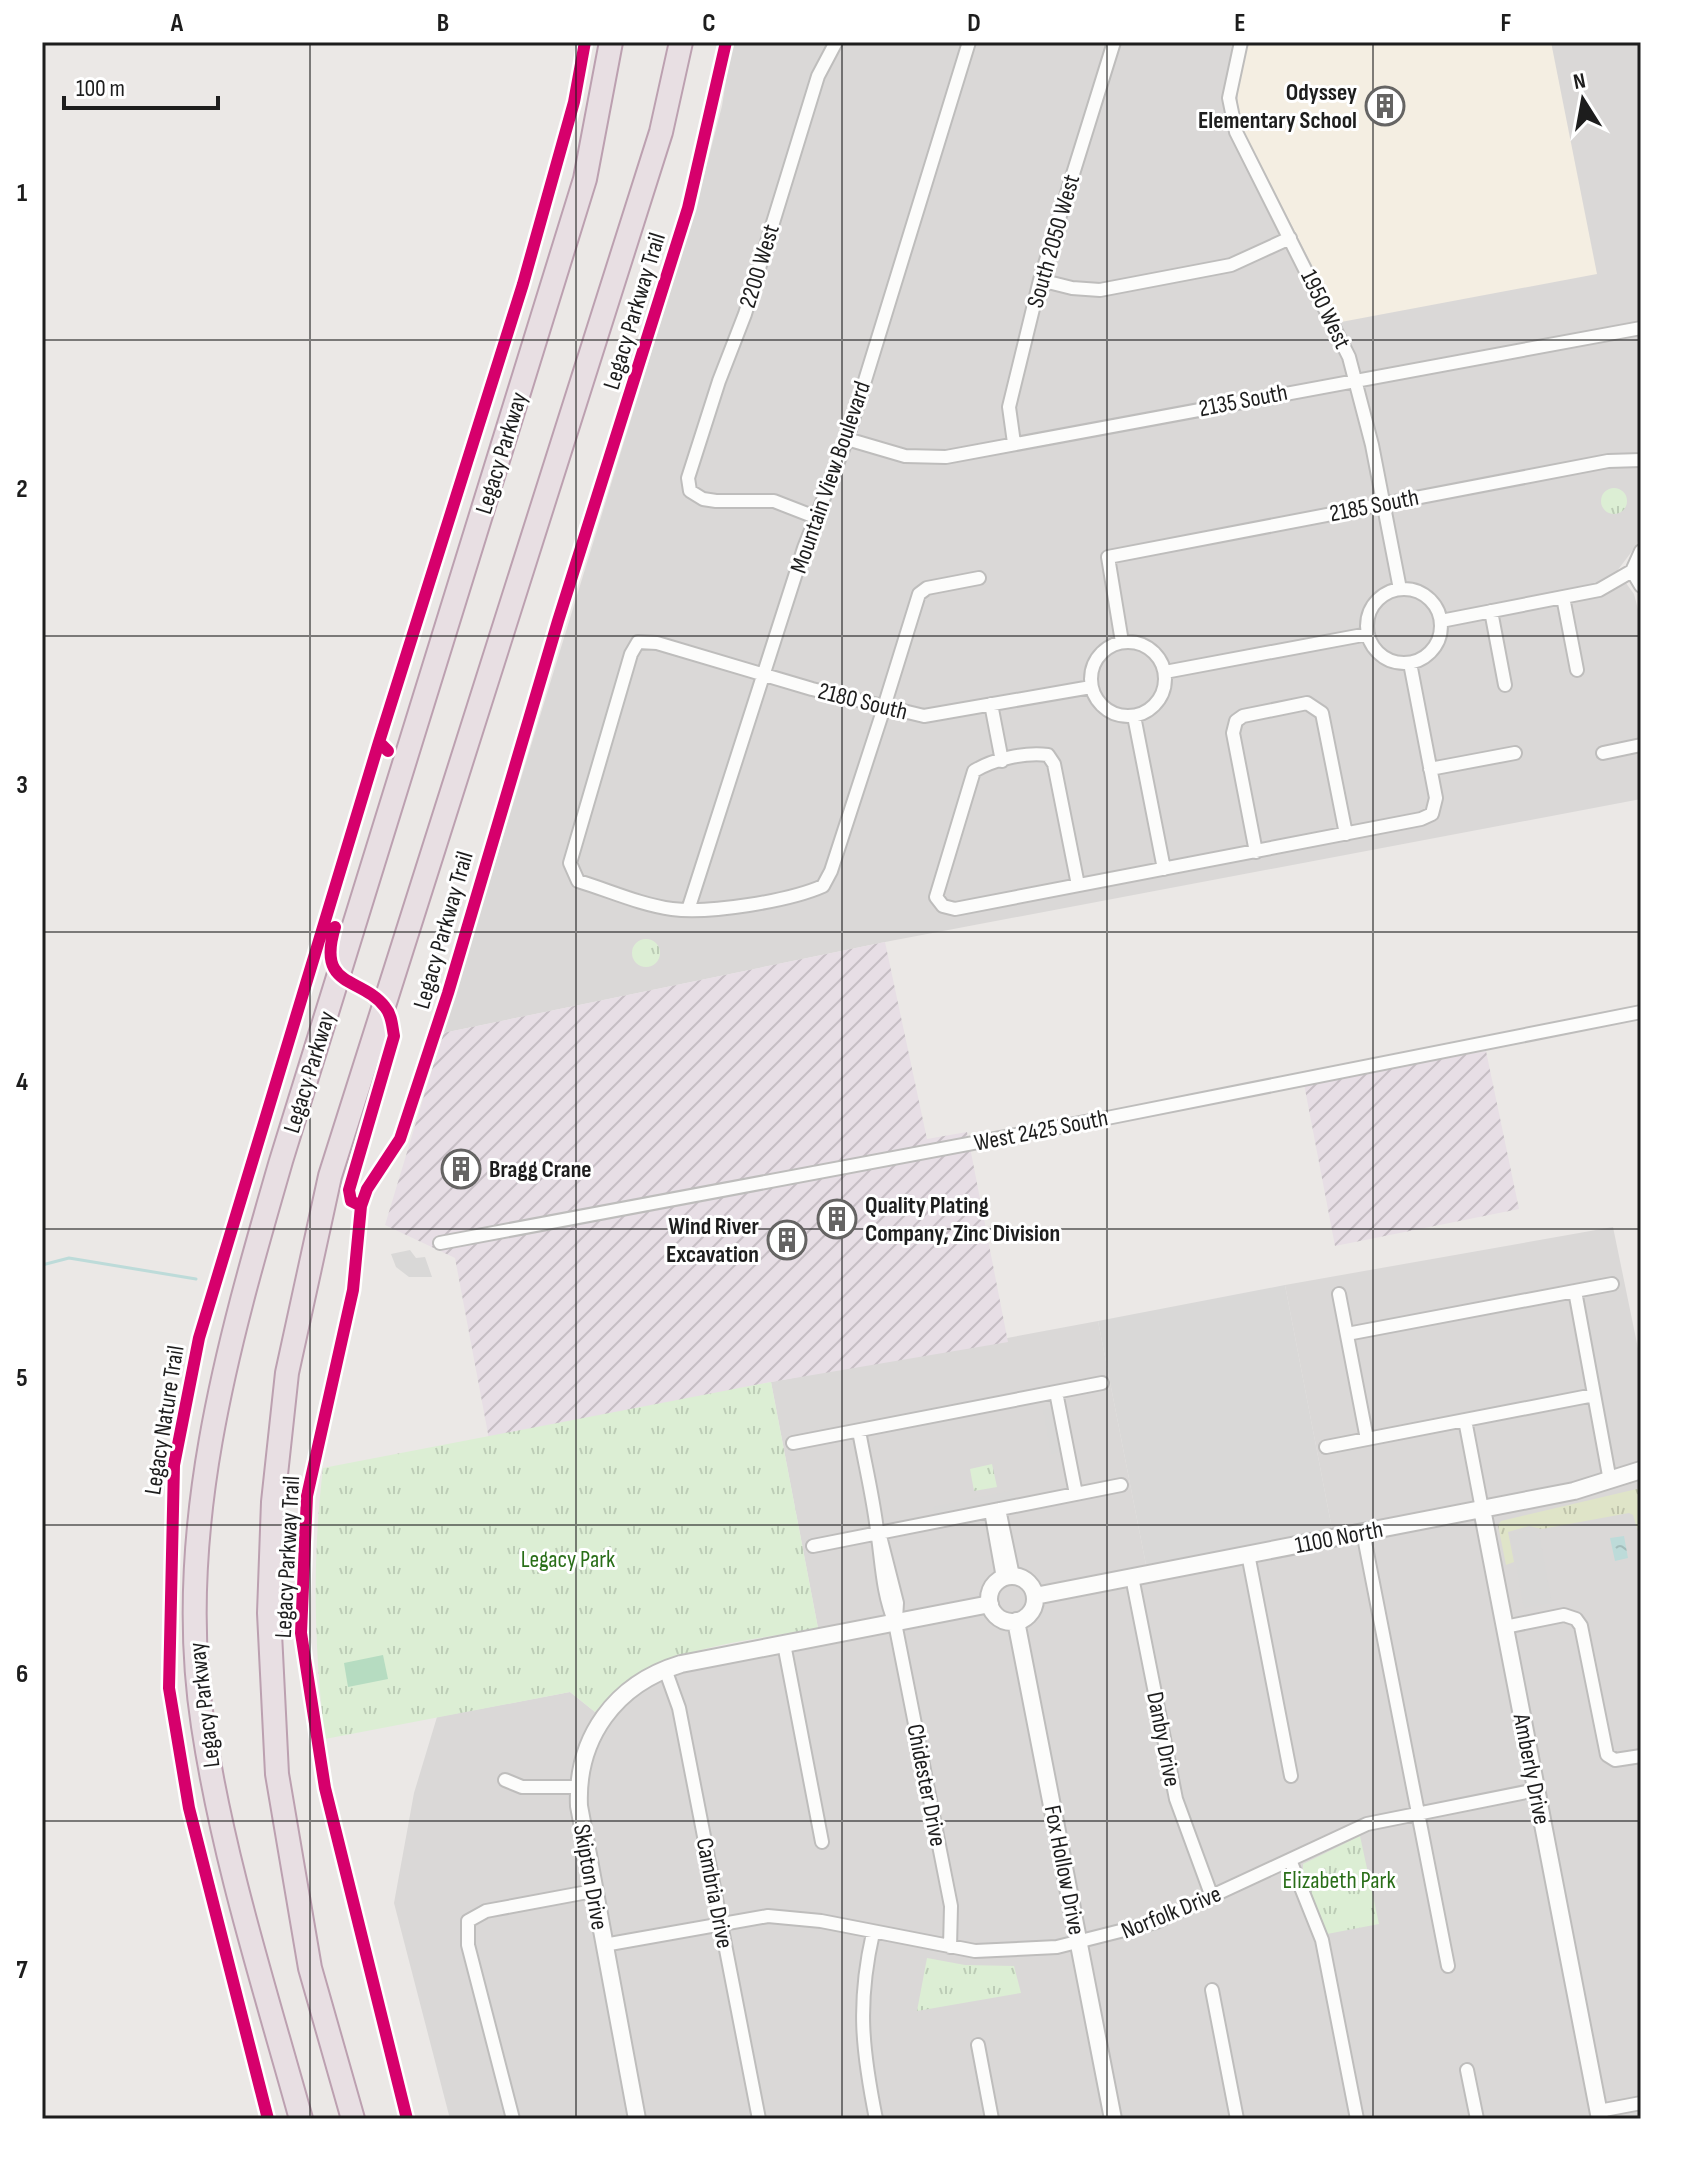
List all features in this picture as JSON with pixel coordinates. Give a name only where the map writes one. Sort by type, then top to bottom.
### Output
[{"type":"highway","name":"Legacy Parkway","points":[[301,2119],[223,1834],[202,1723],[195,1626],[197,1568],[212,1418],[281,1161],[585,179],[611,42]]},
{"type":"highway","points":[[353,2119],[308,1956],[277,1774],[269,1613],[273,1502],[287,1373],[330,1176],[661,132],[681,42]]},
{"type":"street","name":"2200 West","points":[[815,517],[774,501],[703,499],[690,491],[690,471],[745,314],[818,76],[836,42]]},
{"type":"street","name":"Mountain View Boulevard","points":[[688,910],[815,517],[847,439],[969,42]]},
{"type":"street","name":"South 2050 West","points":[[1014,443],[1009,407],[1040,280],[1114,42]]},
{"type":"street","name":"1950 West","points":[[1241,42],[1231,80],[1231,113],[1243,149],[1340,333],[1357,382],[1400,589]]},
{"type":"street","points":[[1040,280],[1072,288],[1100,290],[1231,265],[1290,238]]},
{"type":"street","name":"2135 South","points":[[847,439],[925,459],[1641,328]]},
{"type":"street","name":"2185 South","points":[[1122,642],[1108,557],[1608,461],[1641,460]]},
{"type":"street","points":[[1441,621],[1599,590],[1632,571],[1641,551]]},
{"type":"street","points":[[1632,571],[1641,586]]},
{"type":"street","points":[[688,910],[714,910],[823,886],[831,871],[919,594],[927,588],[979,578]]},
{"type":"street","points":[[1400,589],[1414,590],[1427,596],[1436,607],[1441,621],[1440,635],[1434,648],[1423,658],[1410,663],[1383,656],[1368,634],[1371,610],[1378,600],[1400,589]]},
{"type":"street","points":[[1563,597],[1577,670]]},
{"type":"street","points":[[1491,611],[1505,685]]},
{"type":"street","points":[[1165,672],[1368,634]]},
{"type":"street","name":"2180 South","points":[[688,910],[670,909],[578,881],[571,873],[570,863],[583,818],[631,654],[638,642],[657,643],[764,675],[924,716],[1091,687]]},
{"type":"street","points":[[1122,642],[1149,648],[1159,658],[1165,672],[1165,687],[1159,700],[1148,711],[1134,716],[1107,710],[1091,687],[1091,672],[1096,658],[1107,648],[1122,642]]},
{"type":"street","points":[[1078,885],[1054,764],[1048,755],[1035,753],[974,771],[936,897],[943,906],[955,909],[1426,818],[1432,814],[1436,804],[1410,663]]},
{"type":"street","points":[[1256,852],[1233,733],[1236,721],[1243,716],[1281,708],[1307,703],[1315,706],[1324,723],[1346,834]]},
{"type":"street","points":[[991,704],[1002,761]]},
{"type":"street","points":[[1134,716],[1164,869]]},
{"type":"street","points":[[1603,753],[1641,745]]},
{"type":"street","points":[[1430,769],[1515,753]]},
{"type":"street","name":"West 2425 South","points":[[440,1243],[1112,1117],[1641,1012]]},
{"type":"street","points":[[1347,1334],[1612,1284]]},
{"type":"street","points":[[1575,1291],[1610,1481]]},
{"type":"street","points":[[1339,1294],[1367,1439]]},
{"type":"street","points":[[793,1443],[1102,1383]]},
{"type":"street","points":[[1056,1392],[1076,1494]]},
{"type":"street","points":[[1326,1447],[1594,1395]]},
{"type":"street","name":"Amberly Drive","points":[[1465,1420],[1599,2115]]},
{"type":"street","name":"Chidester Drive","points":[[859,1431],[878,1533],[881,1573],[895,1623],[951,1906],[950,1947]]},
{"type":"street","name":"1100 North","points":[[1035,1596],[1482,1509],[1610,1481],[1641,1470]]},
{"type":"street","points":[[813,1546],[1121,1485]]},
{"type":"street","points":[[995,1510],[1008,1577]]},
{"type":"street","points":[[1363,1532],[1448,1966]]},
{"type":"street","points":[[1248,1554],[1291,1776]]},
{"type":"street","points":[[1008,1577],[1026,1580],[1035,1596],[1031,1613],[1016,1621],[1000,1618],[990,1604],[992,1589],[1008,1577]]},
{"type":"street","name":"Danby Drive","points":[[1132,1577],[1176,1799],[1212,1897]]},
{"type":"street","points":[[665,1669],[990,1604]]},
{"type":"street","points":[[1505,1627],[1564,1615],[1579,1622],[1610,1758],[1641,1756]]},
{"type":"street","name":"Fox Hollow Drive","points":[[1016,1621],[1113,2119]]},
{"type":"street","points":[[784,1644],[822,1842]]},
{"type":"street","name":"Skipton Drive","points":[[637,2119],[581,1827],[578,1787],[585,1752],[607,1712],[635,1685],[665,1669]]},
{"type":"street","name":"Cambria Drive","points":[[665,1669],[679,1708],[759,2119]]},
{"type":"street","points":[[505,1780],[522,1787],[578,1787]]},
{"type":"street","name":"Norfolk Drive","points":[[604,1945],[721,1922],[785,1917],[950,1947],[1005,1952],[1079,1942],[1140,1927],[1212,1897],[1367,1824],[1536,1790]]},
{"type":"street","points":[[1290,1860],[1322,1940],[1357,2119]]},
{"type":"street","points":[[513,2119],[468,1945],[468,1921],[486,1911],[593,1891]]},
{"type":"street","points":[[873,1933],[863,1974],[860,2021],[876,2119]]},
{"type":"street","points":[[1212,1990],[1237,2119]]},
{"type":"street","points":[[978,2045],[992,2119]]},
{"type":"street","points":[[1467,2070],[1477,2119]]},
{"type":"street","points":[[1599,2115],[1641,2103]]},
{"type":"shaded area","points":[[732,42],[1641,42],[1641,532],[1636,546],[1617,571],[1634,594],[1641,621],[1641,799],[885,942],[443,1033],[695,210],[722,106]]},
{"type":"shaded area","points":[[1247,42],[1551,42],[1597,274],[1341,322],[1239,122],[1237,86]]},
{"type":"shaded area","points":[[885,942],[927,1139],[967,1132],[1008,1342],[771,1382],[489,1439],[455,1258],[385,1225],[443,1033]]},
{"type":"shaded area","points":[[1486,1051],[1519,1209],[1335,1246],[1304,1084]]},
{"type":"shaded area","points":[[1613,1227],[1641,1363],[1641,2119],[450,2119],[394,1903],[414,1793],[437,1717],[570,1692],[595,1712],[628,1680],[664,1660],[818,1628],[771,1382],[1098,1321],[1146,1565],[1332,1529],[1285,1285]]},
{"type":"shaded area","points":[[410,1250],[416,1258],[425,1257],[432,1277],[409,1277],[396,1267],[391,1254]]},
{"type":"shaded area","points":[[1285,1285],[1332,1529],[1146,1565],[1098,1321]]},
{"type":"shaded area","points":[[1051,1408],[1060,1452],[1051,1454],[1043,1410]]},
{"type":"shaded area","points":[[1014,1490],[1016,1499],[934,1515],[933,1507]]},
{"type":"shaded area","points":[[1538,1528],[1552,1603],[1524,1608],[1510,1533]]},
{"type":"green space","points":[[1614,488],[1623,492],[1627,501],[1623,510],[1614,514],[1605,510],[1601,501],[1605,492]]},
{"type":"green space","points":[[646,939],[656,943],[660,953],[656,963],[646,967],[636,963],[632,953],[636,943]]},
{"type":"green space","name":"Legacy Park","points":[[771,1382],[818,1628],[726,1644],[669,1660],[642,1673],[595,1712],[570,1692],[325,1739],[318,1671],[316,1604],[317,1536],[323,1468]]},
{"type":"green space","points":[[992,1464],[997,1487],[974,1491],[970,1469]]},
{"type":"green space","points":[[1641,1488],[1641,1541],[1633,1515],[1629,1513],[1542,1529],[1529,1526],[1508,1532],[1514,1562],[1506,1565],[1498,1525],[1501,1521]]},
{"type":"green space","points":[[383,1655],[388,1679],[348,1687],[344,1663]]},
{"type":"green space","name":"Elizabeth Park","points":[[1360,1836],[1379,1924],[1327,1934],[1303,1872],[1303,1864]]},
{"type":"green space","points":[[927,1958],[965,1965],[1014,1966],[1021,1993],[917,2011]]},
{"type":"water","points":[[1624,1536],[1628,1558],[1615,1561],[1610,1538]]},
{"type":"waterway","points":[[42,1265],[69,1258],[196,1279]]},
{"type":"cycle path","points":[[388,751],[379,742],[523,284],[574,102],[585,42]]},
{"type":"cycle path","name":"Legacy Parkway Trail","points":[[407,2119],[325,1788],[301,1633],[307,1496],[353,1290],[361,1206],[367,1189],[400,1139],[448,993],[558,621],[688,208],[726,42]]},
{"type":"cycle path","name":"Legacy Nature Trail","points":[[268,2119],[189,1808],[169,1688],[174,1465],[199,1338],[379,742]]},
{"type":"cycle path","points":[[335,927],[331,961],[336,971],[385,1007],[394,1036],[349,1190],[351,1201],[361,1206]]},
{"type":"place","name":"Odyssey Elementary School","points":[[1385,106]]},
{"type":"place","name":"Bragg Crane","points":[[461,1169]]},
{"type":"place","name":"Quality Plating Company, Zinc Division","points":[[837,1219]]},
{"type":"place","name":"Wind River Excavation","points":[[787,1240]]}]
